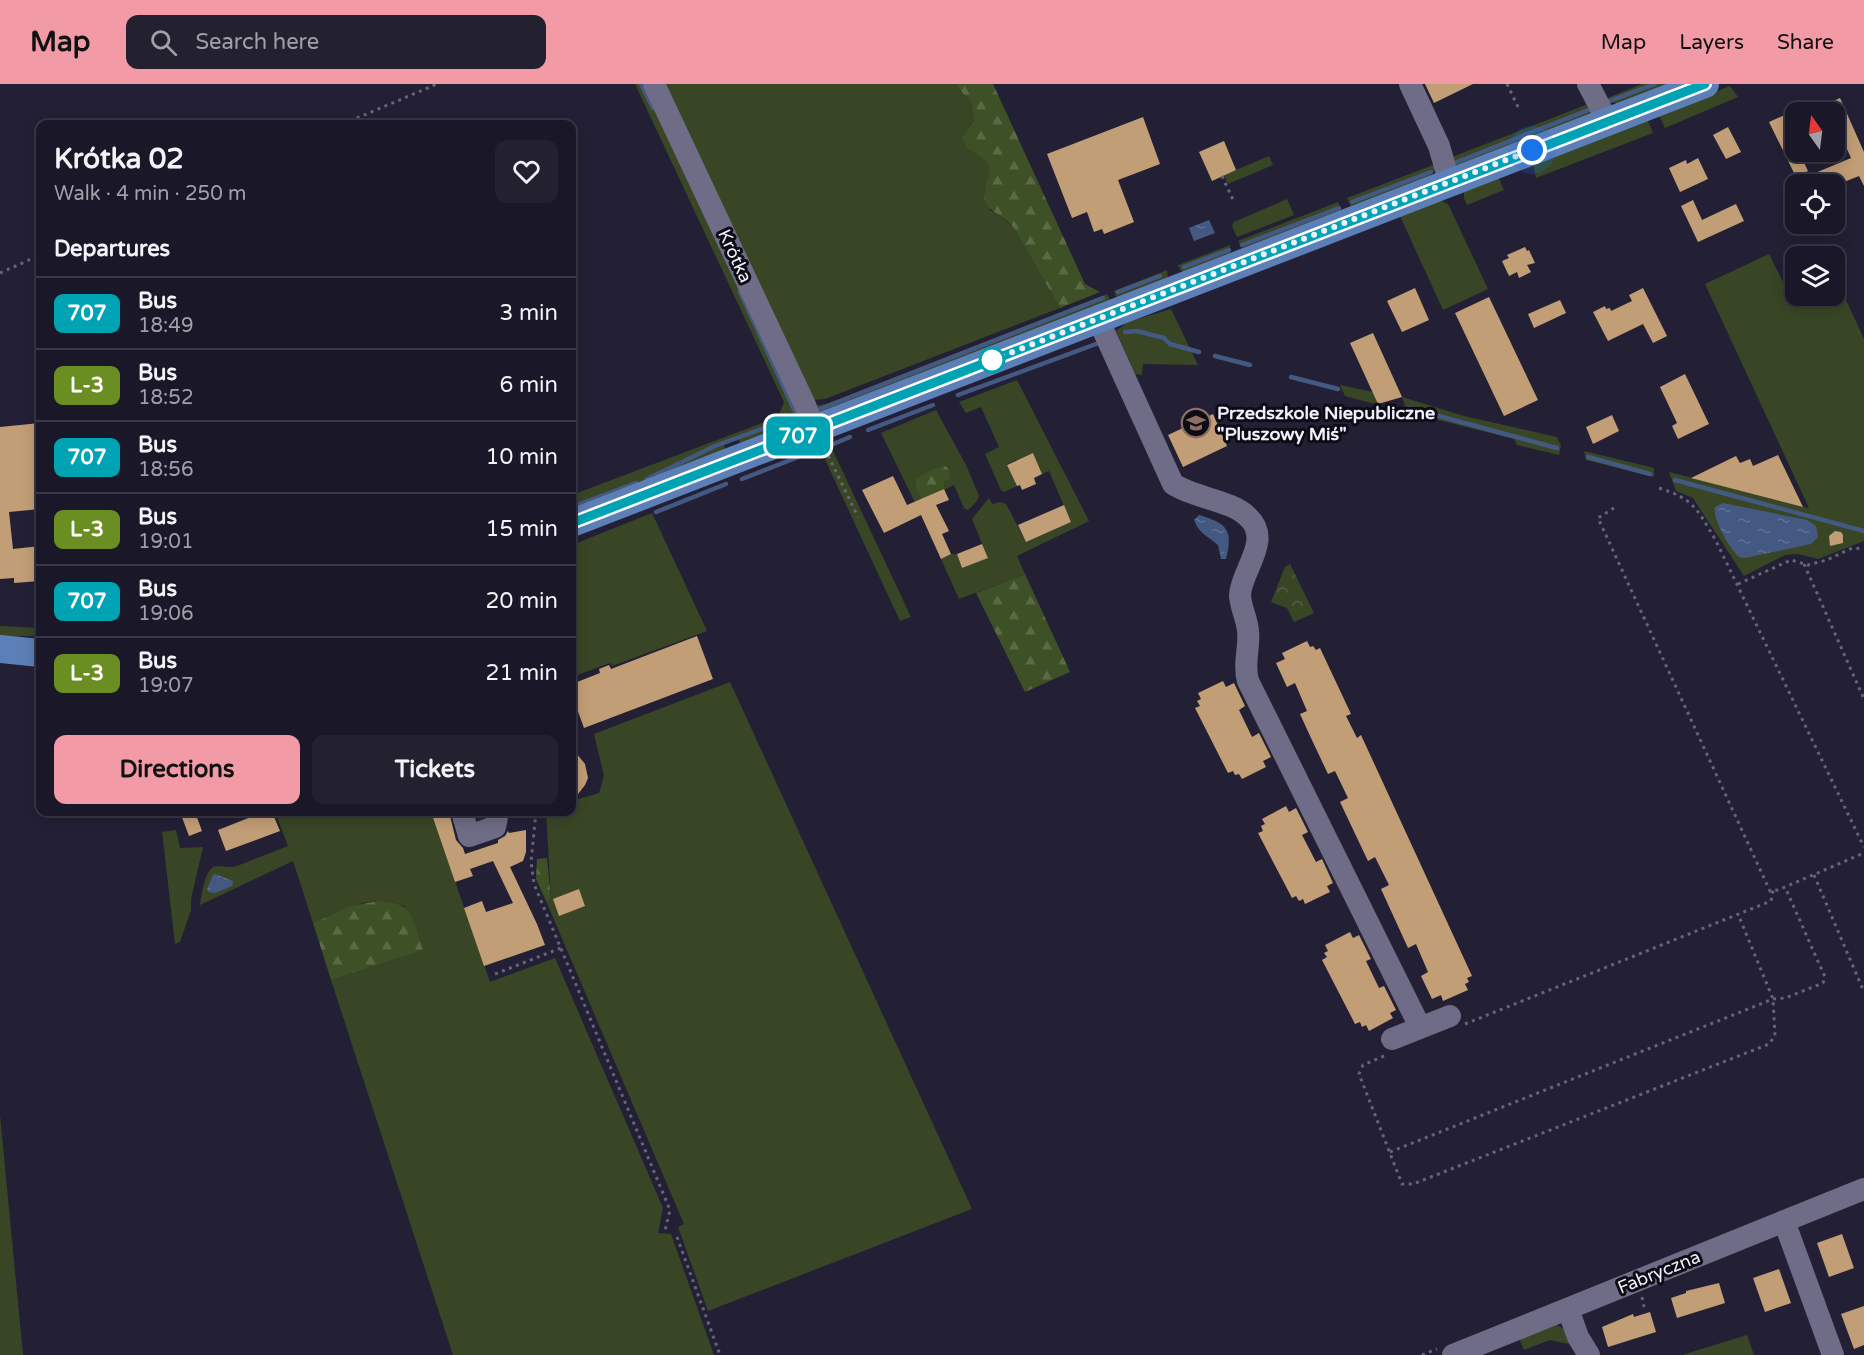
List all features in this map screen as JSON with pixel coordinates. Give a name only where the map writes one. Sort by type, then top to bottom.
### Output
[{"type":"main road","points":[[576,522],[820,439],[1098,319],[1705,84]]},
{"type":"main road","points":[[0,649],[36,653]]},
{"type":"street","name":"Krótka","points":[[654,84],[820,439]]},
{"type":"street","points":[[1410,84],[1439,146],[1450,184]]},
{"type":"street","points":[[1588,84],[1608,122]]},
{"type":"street","points":[[1098,319],[1173,484],[1183,491],[1234,508],[1248,516],[1254,526],[1257,545],[1240,594],[1248,629],[1245,664],[1248,681],[1420,1027]]},
{"type":"street","points":[[463,816],[469,836],[495,827],[497,816]]},
{"type":"street","points":[[1389,1047],[1420,1027],[1456,1020]]},
{"type":"street","name":"Fabryczna","points":[[1453,1355],[1864,1189]]},
{"type":"street","points":[[1784,1221],[1833,1355]]},
{"type":"street","points":[[1568,1309],[1578,1337],[1589,1355]]},
{"type":"path","points":[[352,120],[437,84]]},
{"type":"path","points":[[1507,84],[1519,109]]},
{"type":"path","points":[[1222,176],[1234,202]]},
{"type":"path","points":[[0,273],[36,257]]},
{"type":"path","points":[[820,439],[858,517]]},
{"type":"path","points":[[1659,488],[1677,494],[1695,507],[1738,584],[1864,847]]},
{"type":"path","points":[[1614,508],[1598,518],[1770,891],[1773,891]]},
{"type":"path","points":[[1738,584],[1791,560],[1808,565],[1827,560],[1850,549],[1864,548]]},
{"type":"path","points":[[1804,564],[1864,699]]},
{"type":"path","points":[[536,816],[531,862],[534,884],[670,1210],[665,1231]]},
{"type":"path","points":[[1773,891],[1863,855]]},
{"type":"path","points":[[1814,875],[1864,992]]},
{"type":"path","points":[[1390,1152],[1773,999],[1785,998],[1821,985],[1825,981],[1785,887]]},
{"type":"path","points":[[1456,1020],[1771,901],[1773,891]]},
{"type":"path","points":[[1389,1047],[1363,1065],[1359,1074],[1402,1184],[1413,1184],[1769,1044],[1775,1036],[1773,999],[1738,914]]},
{"type":"path","points":[[495,974],[561,948]]},
{"type":"path","points":[[677,1237],[720,1355]]},
{"type":"green space","points":[[635,84],[648,84],[801,421],[741,445],[737,436],[723,442],[726,451],[576,510],[576,493],[778,417],[784,402]]},
{"type":"green space","points":[[661,84],[955,84],[971,103],[974,120],[969,127],[967,148],[988,163],[990,178],[985,189],[990,210],[1005,219],[1015,230],[1060,308],[825,399],[809,400]]},
{"type":"green space","points":[[955,84],[993,84],[1085,284],[1100,292],[1060,308],[1015,230],[987,205],[985,197],[988,163],[967,148],[962,138],[974,120],[971,103]]},
{"type":"green space","points":[[1642,84],[1671,84],[1619,105],[1605,99]]},
{"type":"green space","points":[[1730,86],[1738,97],[1665,128],[1659,115]]},
{"type":"green space","points":[[1588,104],[1592,114],[1457,166],[1452,157]]},
{"type":"green space","points":[[1647,119],[1653,133],[1536,178],[1533,164]]},
{"type":"green space","points":[[1269,156],[1273,165],[1228,184],[1224,175]]},
{"type":"green space","points":[[1438,163],[1437,168],[1426,180],[1351,207],[1347,198]]},
{"type":"green space","points":[[1498,177],[1504,190],[1467,205],[1464,192]]},
{"type":"green space","points":[[1287,199],[1294,215],[1237,237],[1232,226],[1234,222]]},
{"type":"green space","points":[[1439,200],[1448,204],[1488,289],[1443,310],[1400,216]]},
{"type":"green space","points":[[1338,202],[1342,211],[1242,248],[1238,241]]},
{"type":"green space","points":[[1230,245],[1230,253],[1185,272],[1181,271],[1178,265]]},
{"type":"green space","points":[[1769,254],[1785,284],[1785,306],[1845,306],[1845,298],[1864,339],[1864,541],[1818,559],[1798,554],[1785,555],[1744,576],[1693,498],[1676,491],[1669,472],[1809,508],[1705,284]]},
{"type":"green space","points":[[1167,270],[1168,278],[1117,300],[1114,291]]},
{"type":"green space","points":[[1107,294],[1111,302],[821,415],[811,406],[826,404]]},
{"type":"green space","points":[[1171,309],[1198,365],[1143,364],[1142,375],[1135,374],[1116,331],[1128,322]]},
{"type":"green space","points":[[1017,380],[1089,521],[1017,556],[1025,574],[959,599],[941,559],[957,554],[962,568],[988,558],[972,519],[989,498],[992,504],[1000,502],[1006,504],[1026,542],[1071,522],[1049,471],[1042,474],[1033,453],[1007,464],[1017,486],[1004,492],[1001,490],[985,454],[999,447],[981,407],[966,413],[959,402]]},
{"type":"green space","points":[[1340,385],[1373,392],[1379,405],[1345,396]]},
{"type":"green space","points":[[1402,397],[1464,416],[1557,437],[1561,446],[1559,455],[1517,445],[1514,439],[1407,412]]},
{"type":"green space","points":[[936,410],[966,465],[979,496],[968,510],[964,508],[954,485],[944,490],[944,482],[951,477],[943,465],[925,472],[916,478],[916,490],[922,498],[925,497],[930,507],[924,521],[881,433]]},
{"type":"green space","points":[[833,451],[911,617],[900,621],[823,455]]},
{"type":"green space","points":[[1584,451],[1654,468],[1654,477],[1586,460]]},
{"type":"green space","points":[[943,465],[948,468],[951,478],[944,482],[944,489],[922,499],[916,490],[916,478]]},
{"type":"green space","points":[[652,513],[707,631],[612,666],[610,663],[576,676],[576,543]]},
{"type":"green space","points":[[1290,564],[1314,613],[1294,622],[1287,608],[1271,602],[1285,567]]},
{"type":"green space","points":[[1025,574],[1070,672],[1025,692],[976,593]]},
{"type":"green space","points":[[0,626],[36,628],[36,636],[0,636]]},
{"type":"green space","points":[[730,682],[972,1209],[708,1311],[678,1227],[684,1224],[546,901],[551,899],[546,816],[576,816],[576,800],[599,793],[604,776],[594,734]]},
{"type":"green space","points":[[277,816],[432,816],[490,982],[555,958],[663,1208],[658,1233],[671,1234],[714,1355],[453,1355],[331,980],[422,950],[404,906],[381,901],[358,904],[313,923],[293,861],[200,905],[206,876],[213,868],[237,866],[288,846]]},
{"type":"green space","points":[[176,830],[180,848],[203,847],[191,899],[191,910],[180,942],[175,944],[162,832]]},
{"type":"green space","points":[[547,858],[551,899],[546,901],[536,879],[537,859]]},
{"type":"green space","points":[[378,901],[399,904],[406,909],[414,921],[423,950],[331,980],[313,923],[350,906]]},
{"type":"green space","points":[[0,1115],[23,1355],[0,1355]]},
{"type":"green space","points":[[1557,1325],[1564,1329],[1569,1344],[1550,1340],[1524,1350],[1519,1338]]},
{"type":"green space","points":[[1747,1335],[1754,1355],[1682,1355]]},
{"type":"water","points":[[1209,220],[1215,233],[1194,241],[1189,228]]},
{"type":"water","points":[[1723,503],[1807,520],[1816,526],[1818,537],[1811,544],[1745,558],[1739,557],[1727,541],[1716,519],[1715,507]]},
{"type":"water","points":[[1199,515],[1216,521],[1226,529],[1229,541],[1226,559],[1221,559],[1218,545],[1201,532],[1196,525],[1194,520]]},
{"type":"water","points":[[215,874],[233,881],[232,886],[215,893],[209,892],[207,889]]},
{"type":"building","points":[[1425,84],[1473,84],[1434,103]]},
{"type":"building","points":[[1845,109],[1864,152],[1864,186],[1859,176],[1845,182],[1845,174],[1813,174],[1851,158],[1845,145]]},
{"type":"building","points":[[1785,115],[1785,155],[1769,122]]},
{"type":"building","points":[[1143,117],[1160,164],[1118,180],[1134,222],[1104,234],[1102,229],[1094,232],[1087,212],[1072,218],[1047,154]]},
{"type":"building","points":[[1728,127],[1741,152],[1726,159],[1713,135]]},
{"type":"building","points":[[1224,141],[1236,170],[1212,181],[1199,152]]},
{"type":"building","points":[[1698,158],[1708,179],[1680,192],[1669,168],[1686,160],[1687,164]]},
{"type":"building","points":[[1789,162],[1804,162],[1808,171],[1795,174]]},
{"type":"building","points":[[1693,200],[1702,220],[1736,204],[1744,221],[1698,242],[1681,206]]},
{"type":"building","points":[[1525,247],[1527,251],[1529,250],[1535,263],[1527,265],[1531,272],[1519,278],[1517,272],[1509,276],[1502,261],[1509,258],[1507,255]]},
{"type":"building","points":[[1415,288],[1429,320],[1402,332],[1387,301]]},
{"type":"building","points":[[1643,288],[1667,336],[1653,343],[1643,324],[1608,341],[1593,312],[1605,306],[1611,311],[1632,301],[1629,295]]},
{"type":"building","points":[[1489,297],[1538,400],[1504,416],[1455,313]]},
{"type":"building","points":[[1560,300],[1566,313],[1534,328],[1528,314]]},
{"type":"building","points":[[1373,333],[1402,397],[1378,404],[1350,343]]},
{"type":"building","points":[[1685,374],[1709,424],[1678,439],[1672,426],[1677,423],[1660,387]]},
{"type":"building","points":[[1213,414],[1227,446],[1183,467],[1168,435]]},
{"type":"building","points":[[1612,415],[1619,431],[1593,444],[1586,427]]},
{"type":"building","points":[[36,423],[36,509],[9,512],[13,549],[36,546],[36,581],[14,583],[14,578],[0,579],[0,427]]},
{"type":"building","points":[[1033,453],[1042,474],[1034,478],[1036,484],[1022,490],[1020,485],[1017,486],[1007,465]]},
{"type":"building","points":[[1778,455],[1803,507],[1691,478],[1736,456],[1740,463],[1750,459],[1753,466]]},
{"type":"building","points":[[893,476],[907,505],[944,489],[949,500],[936,505],[949,531],[942,534],[951,554],[941,559],[921,515],[884,533],[862,490]]},
{"type":"building","points":[[1064,505],[1071,522],[1026,542],[1018,525]]},
{"type":"building","points":[[1835,531],[1843,535],[1843,543],[1830,546],[1829,536]]},
{"type":"building","points":[[982,544],[988,558],[962,568],[957,554]]},
{"type":"building","points":[[697,636],[713,679],[584,728],[576,706],[576,682],[600,673],[599,669],[609,665],[611,669]]},
{"type":"building","points":[[1307,641],[1310,647],[1313,646],[1316,650],[1320,648],[1351,714],[1346,716],[1357,738],[1361,735],[1472,976],[1467,978],[1469,982],[1465,984],[1468,990],[1443,1001],[1441,995],[1432,999],[1421,976],[1428,972],[1416,944],[1408,948],[1381,889],[1389,885],[1375,857],[1368,861],[1340,802],[1348,798],[1335,771],[1328,774],[1311,738],[1300,714],[1307,711],[1295,683],[1287,687],[1276,663],[1285,659],[1282,653]]},
{"type":"building","points":[[1223,681],[1226,687],[1234,683],[1245,706],[1239,710],[1252,737],[1259,733],[1271,757],[1263,761],[1266,767],[1242,779],[1233,771],[1228,773],[1195,708],[1200,706],[1197,701],[1201,699],[1198,693]]},
{"type":"building","points":[[576,753],[585,764],[588,778],[576,797]]},
{"type":"building","points":[[1286,806],[1289,812],[1296,808],[1308,832],[1302,835],[1316,862],[1322,859],[1333,883],[1327,886],[1330,892],[1305,904],[1303,899],[1299,901],[1296,896],[1292,898],[1258,833],[1263,831],[1261,826],[1265,824],[1262,819]]},
{"type":"building","points":[[182,816],[196,816],[202,831],[189,836]]},
{"type":"building","points":[[253,816],[274,816],[280,831],[226,851],[218,830]]},
{"type":"building","points":[[432,816],[450,816],[456,840],[465,854],[498,843],[498,840],[508,831],[509,833],[526,830],[526,852],[523,861],[510,867],[545,945],[484,966],[464,908],[482,901],[486,912],[513,903],[493,861],[470,869],[473,876],[455,882]]},
{"type":"building","points":[[579,889],[585,906],[559,916],[553,899]]},
{"type":"building","points":[[1350,932],[1353,938],[1359,935],[1371,959],[1366,961],[1379,988],[1384,986],[1396,1010],[1390,1013],[1393,1018],[1369,1031],[1366,1025],[1362,1027],[1360,1022],[1355,1024],[1322,960],[1327,957],[1324,953],[1328,951],[1325,945]]},
{"type":"building","points":[[1842,1234],[1854,1268],[1829,1277],[1817,1243]]},
{"type":"building","points":[[1779,1269],[1791,1303],[1765,1312],[1753,1278]]},
{"type":"building","points":[[1719,1283],[1725,1303],[1677,1318],[1671,1298],[1686,1293],[1686,1291]]},
{"type":"building","points":[[1864,1306],[1864,1345],[1854,1349],[1841,1314]]},
{"type":"building","points":[[1650,1312],[1656,1332],[1608,1347],[1602,1327],[1633,1314],[1634,1317]]},
{"type":"waterway","points":[[641,84],[653,108]]},
{"type":"waterway","points":[[1607,102],[1655,84]]},
{"type":"waterway","points":[[1457,162],[1591,109]]},
{"type":"waterway","points":[[1352,202],[1431,172]]},
{"type":"waterway","points":[[1242,245],[1339,208]]},
{"type":"waterway","points":[[1184,267],[1229,250]]},
{"type":"waterway","points":[[1118,292],[1160,276]]},
{"type":"waterway","points":[[647,479],[715,446],[792,418],[794,420],[798,418],[740,292]]},
{"type":"waterway","points":[[820,409],[1103,298]]},
{"type":"waterway","points":[[1125,332],[1137,331],[1164,338],[1170,344],[1199,352]]},
{"type":"waterway","points":[[958,395],[1096,344]]},
{"type":"waterway","points":[[1215,356],[1250,365]]},
{"type":"waterway","points":[[1291,377],[1338,389]]},
{"type":"waterway","points":[[868,430],[933,405]]},
{"type":"waterway","points":[[1409,408],[1557,448]]},
{"type":"waterway","points":[[831,445],[850,437]]},
{"type":"waterway","points":[[742,479],[816,450]]},
{"type":"waterway","points":[[1588,457],[1650,474]]},
{"type":"waterway","points":[[1675,480],[1864,531]]},
{"type":"waterway","points":[[576,506],[636,483]]},
{"type":"waterway","points":[[656,512],[726,484]]},
{"type":"bus line","name":"707","points":[[576,521],[1705,84]]},
{"type":"place","name":"Przedszkole Niepubliczne \"Pluszowy Miś\"","points":[[1196,423]]},
{"type":"route","points":[[992,360],[1450,184],[1532,150]]}]
